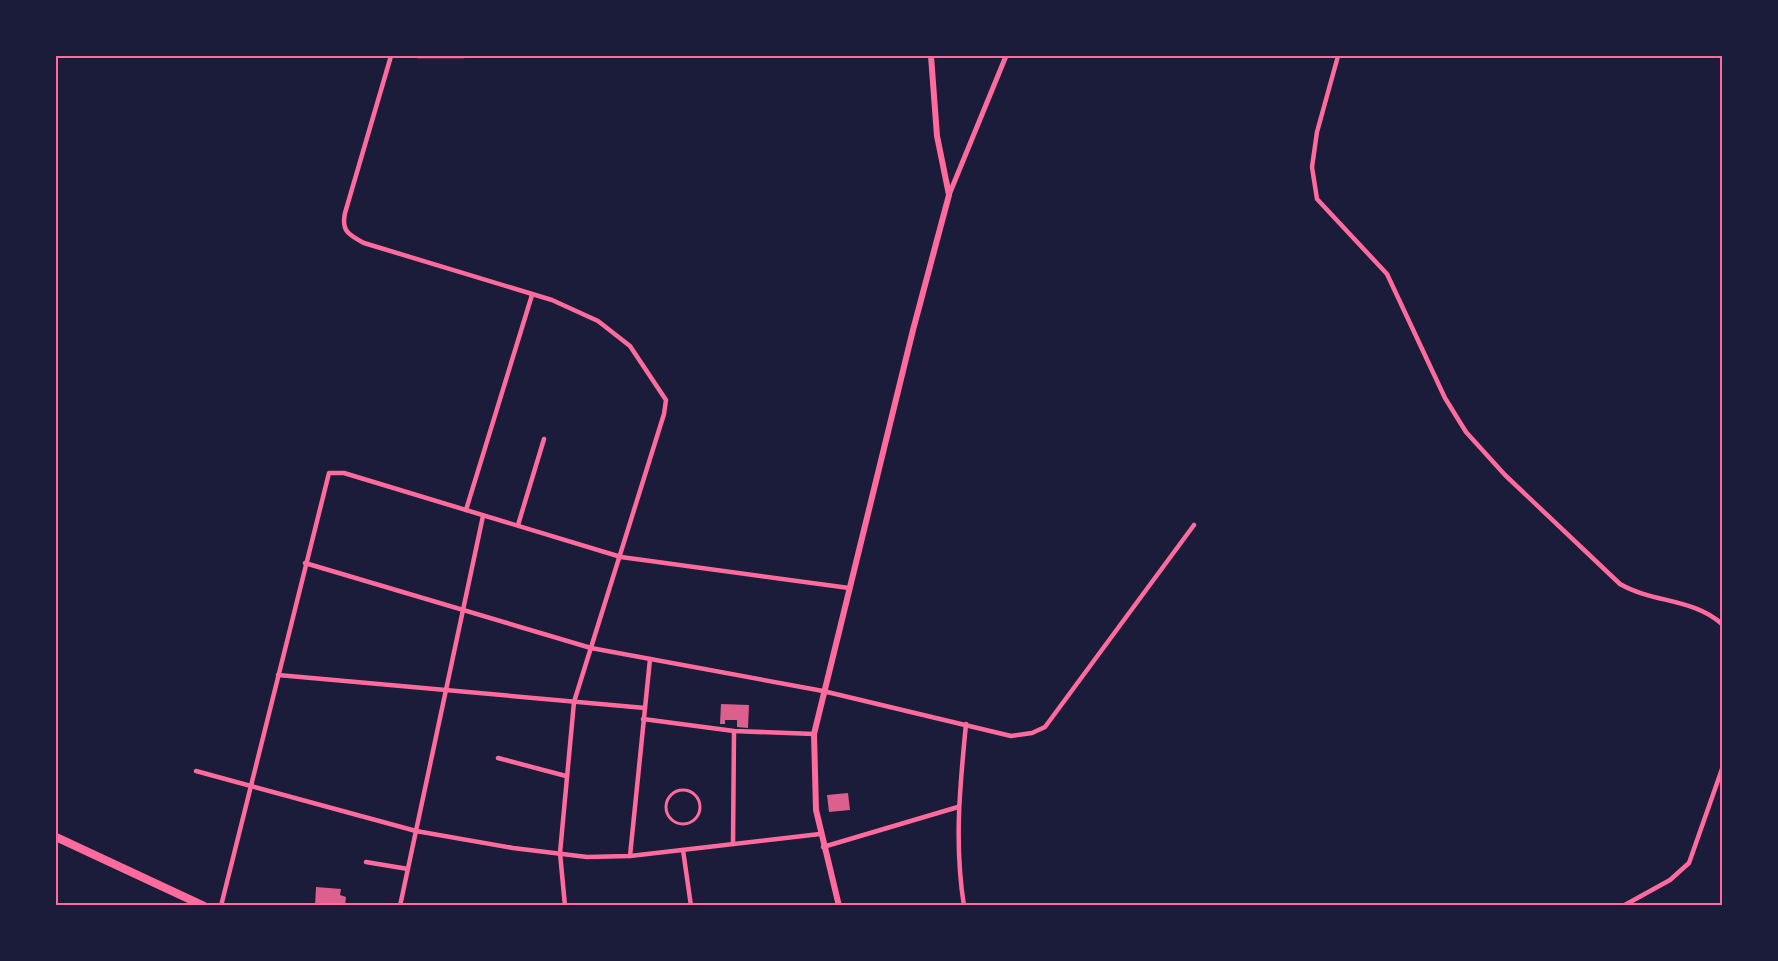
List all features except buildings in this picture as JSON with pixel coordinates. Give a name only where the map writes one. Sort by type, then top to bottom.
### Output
[{"type":"highway","points":[[56,837],[204,906]]},
{"type":"main road","points":[[838,906],[816,810],[814,734],[949,195],[937,136],[931,56]]},
{"type":"street","points":[[392,56],[345,213],[343,226],[345,232],[364,243],[552,300],[611,329],[630,346],[666,400],[664,414],[621,557],[574,702],[560,853],[565,906]]},
{"type":"street","points":[[418,56],[464,56]]},
{"type":"street","points":[[949,195],[1006,56]]},
{"type":"street","points":[[1338,56],[1317,132],[1312,167],[1317,199],[1387,274],[1455,415],[1505,475],[1547,512],[1620,584],[1639,592],[1693,606],[1722,624]]},
{"type":"street","points":[[466,510],[532,295]]},
{"type":"street","points":[[518,525],[544,439]]},
{"type":"street","points":[[221,906],[323,489],[329,473],[339,471],[621,557],[849,588]]},
{"type":"street","points":[[400,906],[483,516]]},
{"type":"street","points":[[305,564],[591,648],[823,691],[1011,736],[1032,733],[1045,727],[1194,525]]},
{"type":"street","points":[[630,856],[650,659]]},
{"type":"street","points":[[278,675],[645,708]]},
{"type":"street","points":[[644,719],[734,731],[814,734]]},
{"type":"street","points":[[963,906],[958,855],[958,807],[966,724]]},
{"type":"street","points":[[733,844],[734,731]]},
{"type":"street","points":[[498,758],[566,776]]},
{"type":"street","points":[[1623,906],[1670,880],[1689,863],[1722,769]]},
{"type":"street","points":[[196,771],[416,831],[601,858],[820,834]]},
{"type":"street","points":[[678,790],[691,792],[700,803],[698,816],[689,824],[676,824],[667,814],[667,800],[678,790]]},
{"type":"street","points":[[823,847],[958,807]]},
{"type":"street","points":[[682,850],[691,906]]},
{"type":"street","points":[[366,862],[408,869]]}]
